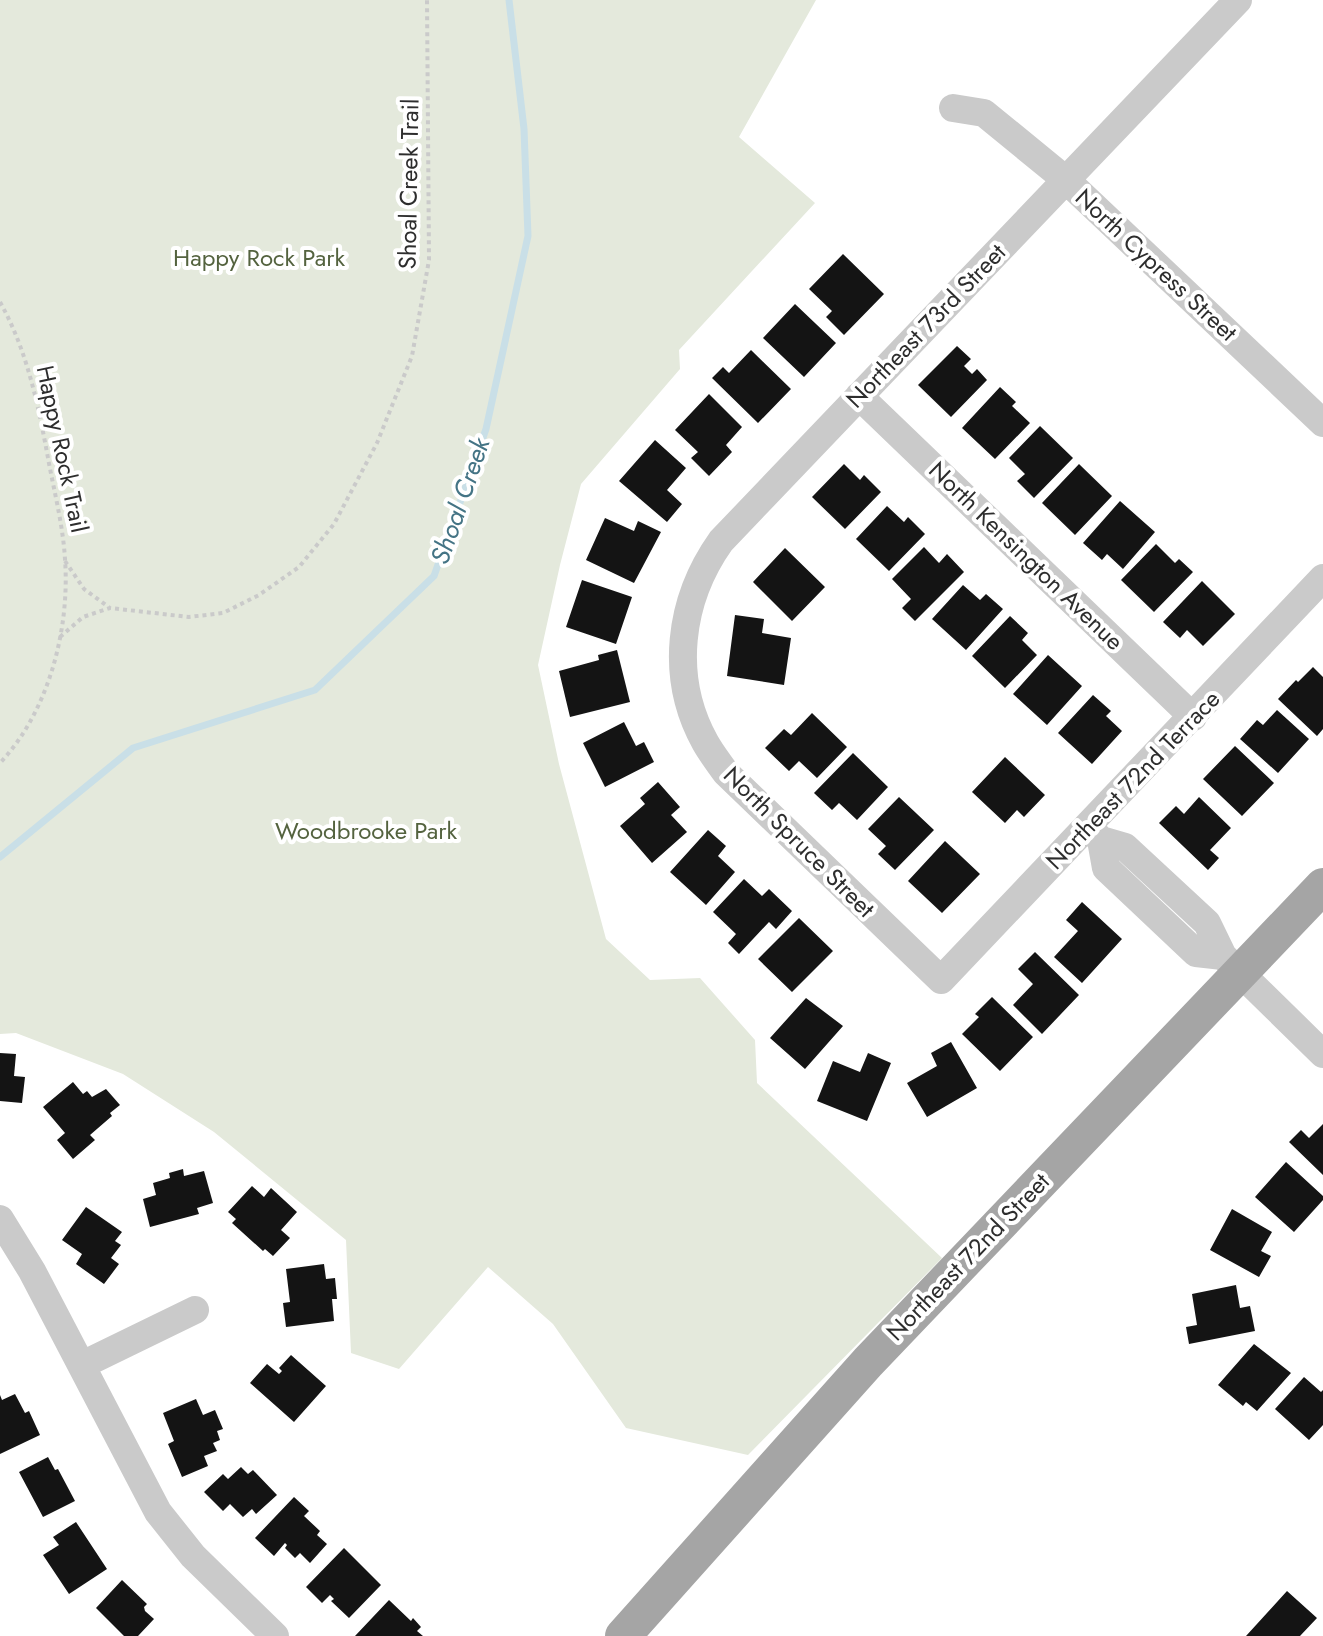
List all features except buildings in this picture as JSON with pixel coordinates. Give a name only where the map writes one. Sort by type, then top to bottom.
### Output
[{"type":"main road","name":"Northeast 72nd Street","points":[[623,1636],[868,1362],[1231,965],[1323,886]]},
{"type":"street","name":"Northeast 73rd Street","points":[[685,686],[682,648],[688,610],[710,557],[734,526],[1238,0]]},
{"type":"street","name":"North Cypress Street","points":[[953,108],[984,113],[1066,180],[1323,423]]},
{"type":"street","name":"North Kensington Avenue","points":[[859,396],[1193,717]]},
{"type":"street","name":"Northeast 72nd Terrace","points":[[941,980],[1094,834],[1193,717],[1323,578]]},
{"type":"street","name":"North Spruce Street","points":[[685,686],[704,741],[726,773],[941,980]]},
{"type":"street","points":[[1094,834],[1125,847],[1207,923],[1231,965],[1323,1054]]},
{"type":"street","points":[[0,1219],[32,1271],[158,1512],[178,1540],[275,1636]]},
{"type":"street","points":[[82,1365],[195,1310]]},
{"type":"path","name":"Shoal Creek Trail","points":[[110,608],[205,617],[223,613],[259,595],[299,567],[334,524],[377,443],[412,356],[429,260],[427,0]]},
{"type":"path","name":"Happy Rock Trail","points":[[0,302],[22,350],[39,406],[65,561]]},
{"type":"path","points":[[65,561],[84,589],[110,608]]},
{"type":"path","points":[[0,763],[35,711],[55,662],[60,637],[65,561]]},
{"type":"path","points":[[60,637],[83,617],[110,608]]},
{"type":"green space","points":[[0,0],[816,0],[739,137],[815,203],[679,350],[680,369],[581,484],[538,665],[559,764],[606,939],[650,980],[700,978],[755,1040],[757,1083],[942,1258],[748,1455],[626,1428],[553,1324],[488,1267],[399,1369],[351,1353],[346,1240],[214,1132],[123,1074],[16,1033],[0,1034]]},
{"type":"waterway","name":"Shoal Creek","points":[[0,857],[133,748],[315,690],[434,576],[486,429],[528,236],[524,129],[509,0]]},
{"type":"park label","name":"Happy Rock Park","points":[[259,258]]},
{"type":"park label","name":"Woodbrooke Park","points":[[366,831]]}]
